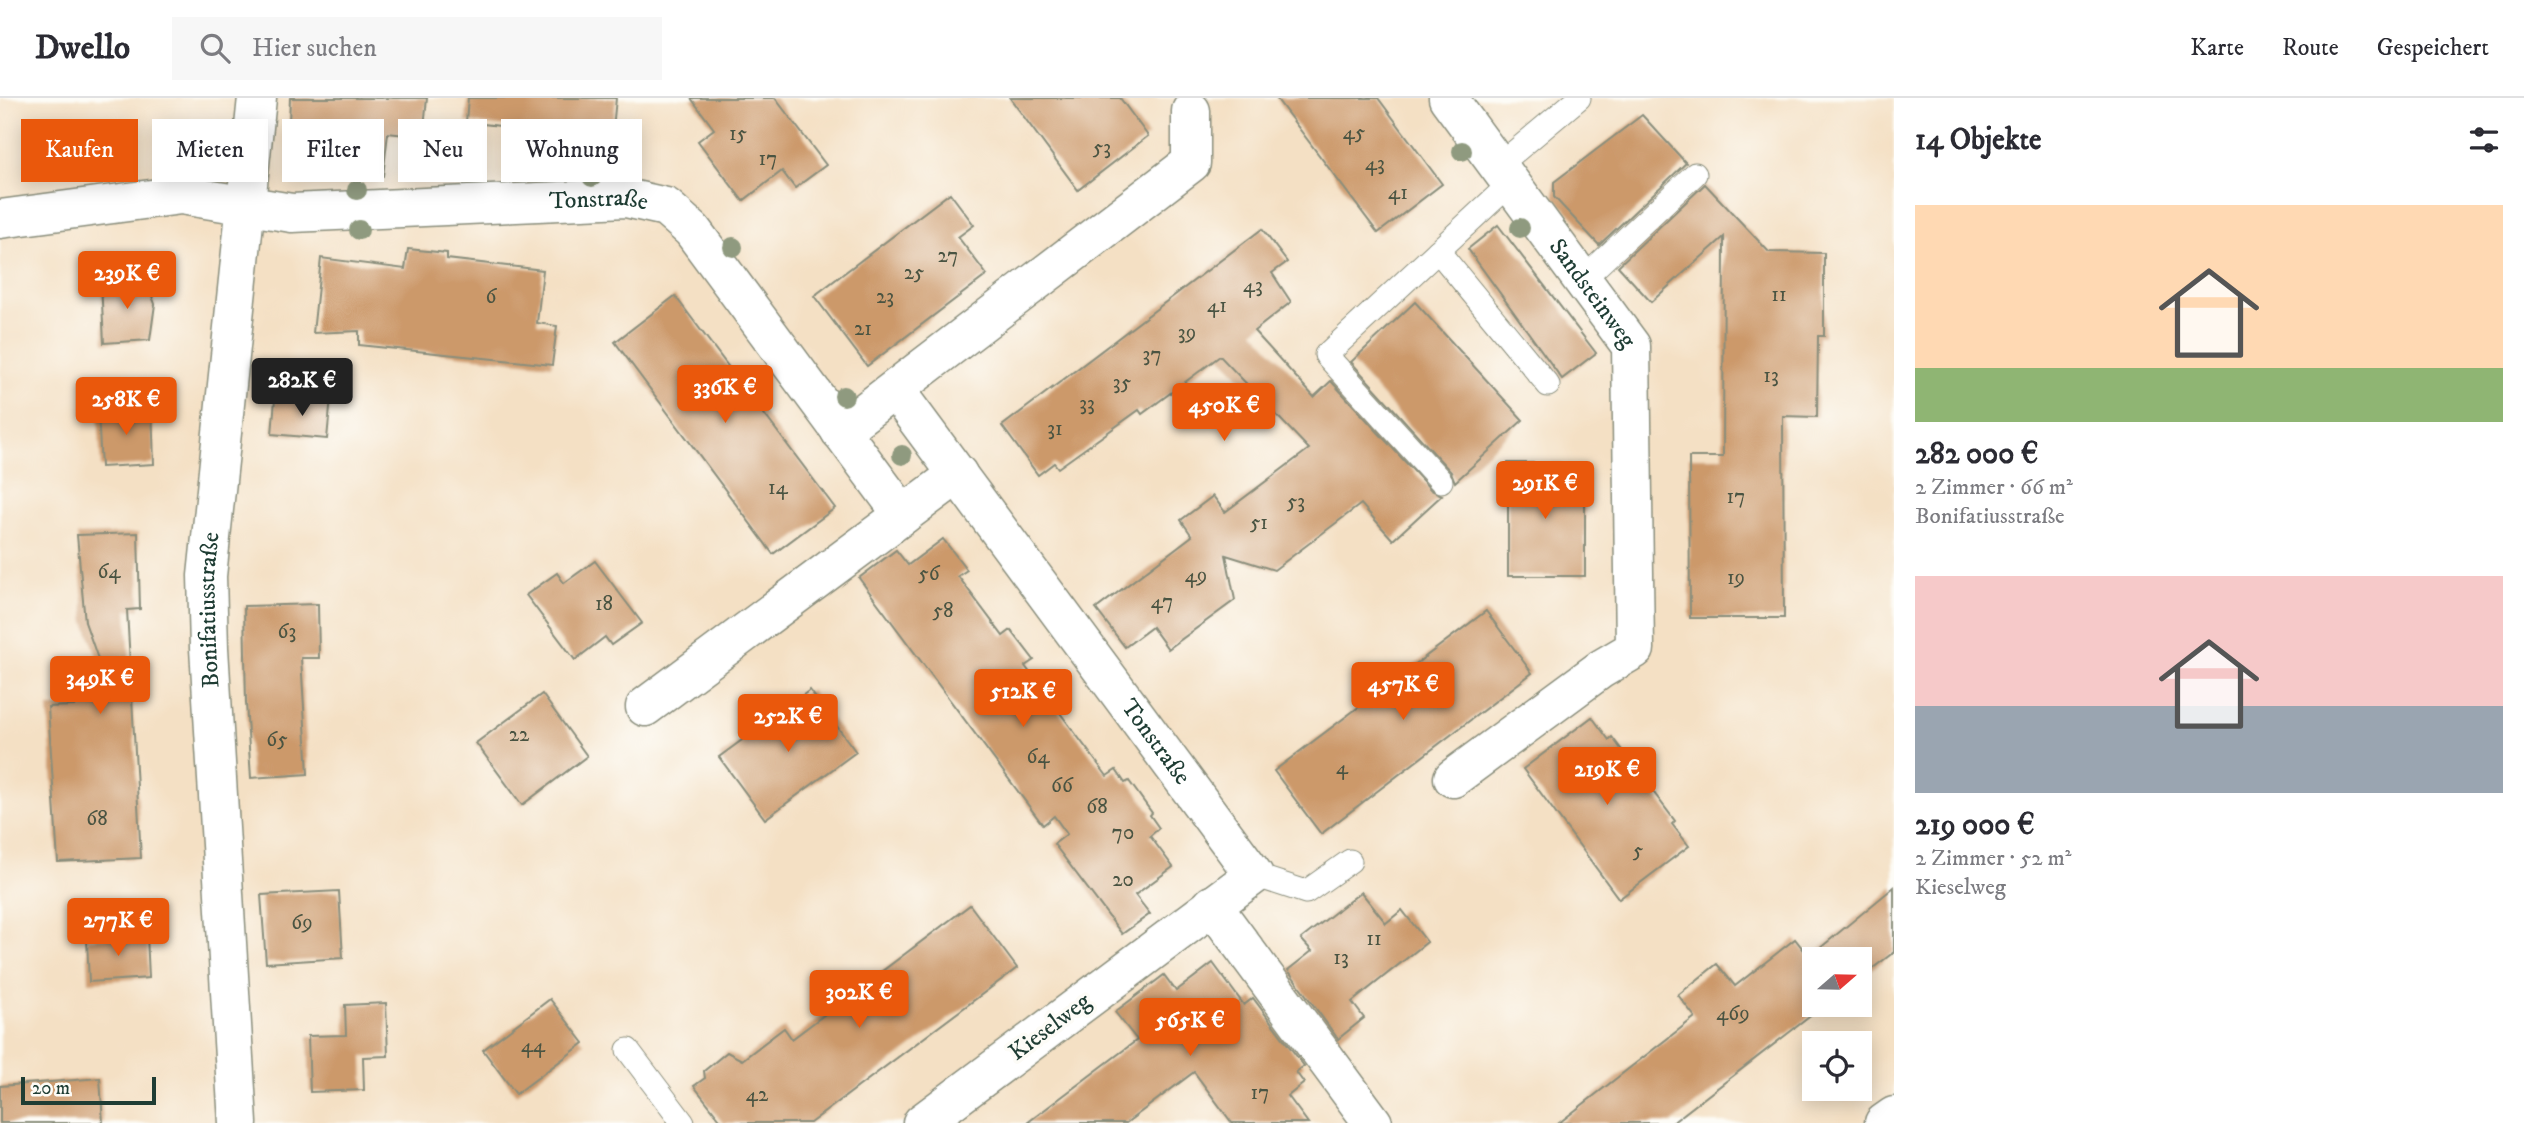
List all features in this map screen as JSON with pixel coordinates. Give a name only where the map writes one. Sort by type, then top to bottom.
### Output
[{"type":"street","name":"Bonifatiusstraße","points":[[238,1123],[207,576],[257,98]]},
{"type":"street","name":"Sandsteinweg","points":[[1448,98],[1631,346],[1635,649],[1601,669],[1453,778]]},
{"type":"street","points":[[840,431],[1191,163],[1194,102]]},
{"type":"street","name":"Tonstraße","points":[[0,219],[181,195],[292,214],[626,198],[666,207],[692,230],[903,515]]},
{"type":"street","name":"Tonstraße","points":[[895,390],[1254,875]]},
{"type":"street","points":[[645,707],[958,474]]},
{"type":"street","name":"Kieselweg","points":[[922,1123],[1254,875]]},
{"type":"street","points":[[1212,905],[1373,1123]]},
{"type":"street","points":[[1884,1123],[1894,1116]]},
{"type":"lane","points":[[1441,481],[1325,355],[1438,251],[1504,175],[1579,98]]},
{"type":"lane","points":[[1582,281],[1696,174]]},
{"type":"lane","points":[[1438,251],[1548,385]]},
{"type":"lane","points":[[1254,875],[1306,892],[1350,861]]},
{"type":"lane","points":[[628,1050],[683,1123]]},
{"type":"building","points":[[290,98],[427,98],[425,119],[398,119],[398,134],[388,133],[384,167],[384,119],[289,119]]},
{"type":"building","points":[[468,98],[616,98],[614,119],[501,119],[501,126],[487,124],[487,119],[466,119]]},
{"type":"building","points":[[691,98],[775,98],[826,165],[795,188],[782,171],[743,201],[698,141],[714,129]]},
{"type":"building","points":[[1010,98],[1120,98],[1148,136],[1078,190]]},
{"type":"building","points":[[1276,98],[1378,98],[1442,184],[1378,233]]},
{"type":"building","points":[[1642,115],[1686,163],[1599,245],[1554,197],[1554,182]]},
{"type":"building","points":[[1705,184],[1769,252],[1824,253],[1824,336],[1818,336],[1817,417],[1783,416],[1784,618],[1690,618],[1689,457],[1723,457],[1724,237],[1651,302],[1618,266]]},
{"type":"building","points":[[950,193],[974,225],[958,237],[987,275],[867,366],[814,296]]},
{"type":"building","points":[[1498,225],[1596,353],[1562,379],[1468,249]]},
{"type":"building","points":[[1262,229],[1287,262],[1272,273],[1291,302],[1254,331],[1314,397],[1331,381],[1431,490],[1442,495],[1393,540],[1361,504],[1274,570],[1226,555],[1235,600],[1168,649],[1152,627],[1125,647],[1096,609],[1192,536],[1181,520],[1213,496],[1225,512],[1309,449],[1220,356],[1142,414],[1139,410],[1058,468],[1054,463],[1038,475],[1002,426]]},
{"type":"building","points":[[408,249],[447,253],[447,259],[543,270],[537,323],[557,326],[552,365],[359,345],[359,331],[313,333],[321,258],[405,269]]},
{"type":"building","points":[[146,280],[155,304],[150,340],[104,343],[101,282]]},
{"type":"building","points":[[675,296],[835,508],[773,554],[615,342]]},
{"type":"building","points":[[1415,302],[1523,420],[1455,482],[1451,472],[1351,362]]},
{"type":"building","points":[[331,397],[327,439],[272,434],[275,400]]},
{"type":"building","points":[[152,407],[154,464],[101,467],[98,411]]},
{"type":"building","points":[[1508,463],[1561,463],[1585,490],[1585,576],[1508,576]]},
{"type":"building","points":[[138,533],[140,609],[127,610],[141,858],[58,862],[48,707],[74,706],[72,677],[104,676],[85,622],[77,535]]},
{"type":"building","points":[[943,539],[967,570],[958,576],[1003,636],[1011,630],[1034,660],[1025,666],[1107,776],[1116,770],[1125,783],[1129,781],[1152,813],[1150,815],[1159,828],[1150,836],[1173,867],[1135,895],[1150,914],[1122,934],[1054,844],[1067,834],[1054,816],[1043,825],[859,578],[896,550],[908,565]]},
{"type":"building","points":[[595,561],[642,623],[611,645],[605,637],[575,660],[526,595],[557,573],[564,583]]},
{"type":"building","points":[[318,604],[319,658],[301,658],[308,774],[251,778],[244,606]]},
{"type":"building","points":[[1486,611],[1532,673],[1321,834],[1274,771]]},
{"type":"building","points":[[810,690],[856,752],[765,819],[719,757]]},
{"type":"building","points":[[542,694],[587,756],[522,805],[476,743]]},
{"type":"building","points":[[1592,717],[1609,740],[1612,737],[1675,821],[1672,824],[1689,846],[1619,899],[1523,769]]},
{"type":"building","points":[[1894,887],[1894,952],[1872,969],[1872,947],[1821,947]]},
{"type":"building","points":[[339,891],[343,958],[266,963],[261,895]]},
{"type":"building","points":[[1361,892],[1386,923],[1402,910],[1427,942],[1352,1002],[1364,1018],[1338,1039],[1288,970],[1312,951],[1301,939]]},
{"type":"building","points":[[970,905],[1017,968],[810,1123],[723,1123],[694,1086],[705,1078],[704,1071],[727,1052],[742,1060],[784,1028],[792,1039]]},
{"type":"building","points":[[147,935],[149,978],[89,982],[87,939]]},
{"type":"building","points":[[1795,939],[1802,948],[1802,1017],[1809,1017],[1672,1123],[1559,1123],[1695,1017],[1678,995],[1717,964],[1735,986]]},
{"type":"building","points":[[1213,963],[1244,1005],[1253,998],[1304,1066],[1296,1072],[1304,1083],[1288,1096],[1308,1123],[1232,1123],[1194,1072],[1126,1123],[1027,1123],[1137,1040],[1115,1012],[1164,975],[1176,991]]},
{"type":"building","points":[[550,999],[584,1043],[516,1094],[483,1050]]},
{"type":"building","points":[[386,1003],[388,1056],[363,1057],[364,1090],[310,1092],[308,1036],[346,1035],[345,1005]]},
{"type":"building","points":[[100,1078],[103,1123],[0,1123],[0,1086]]}]
